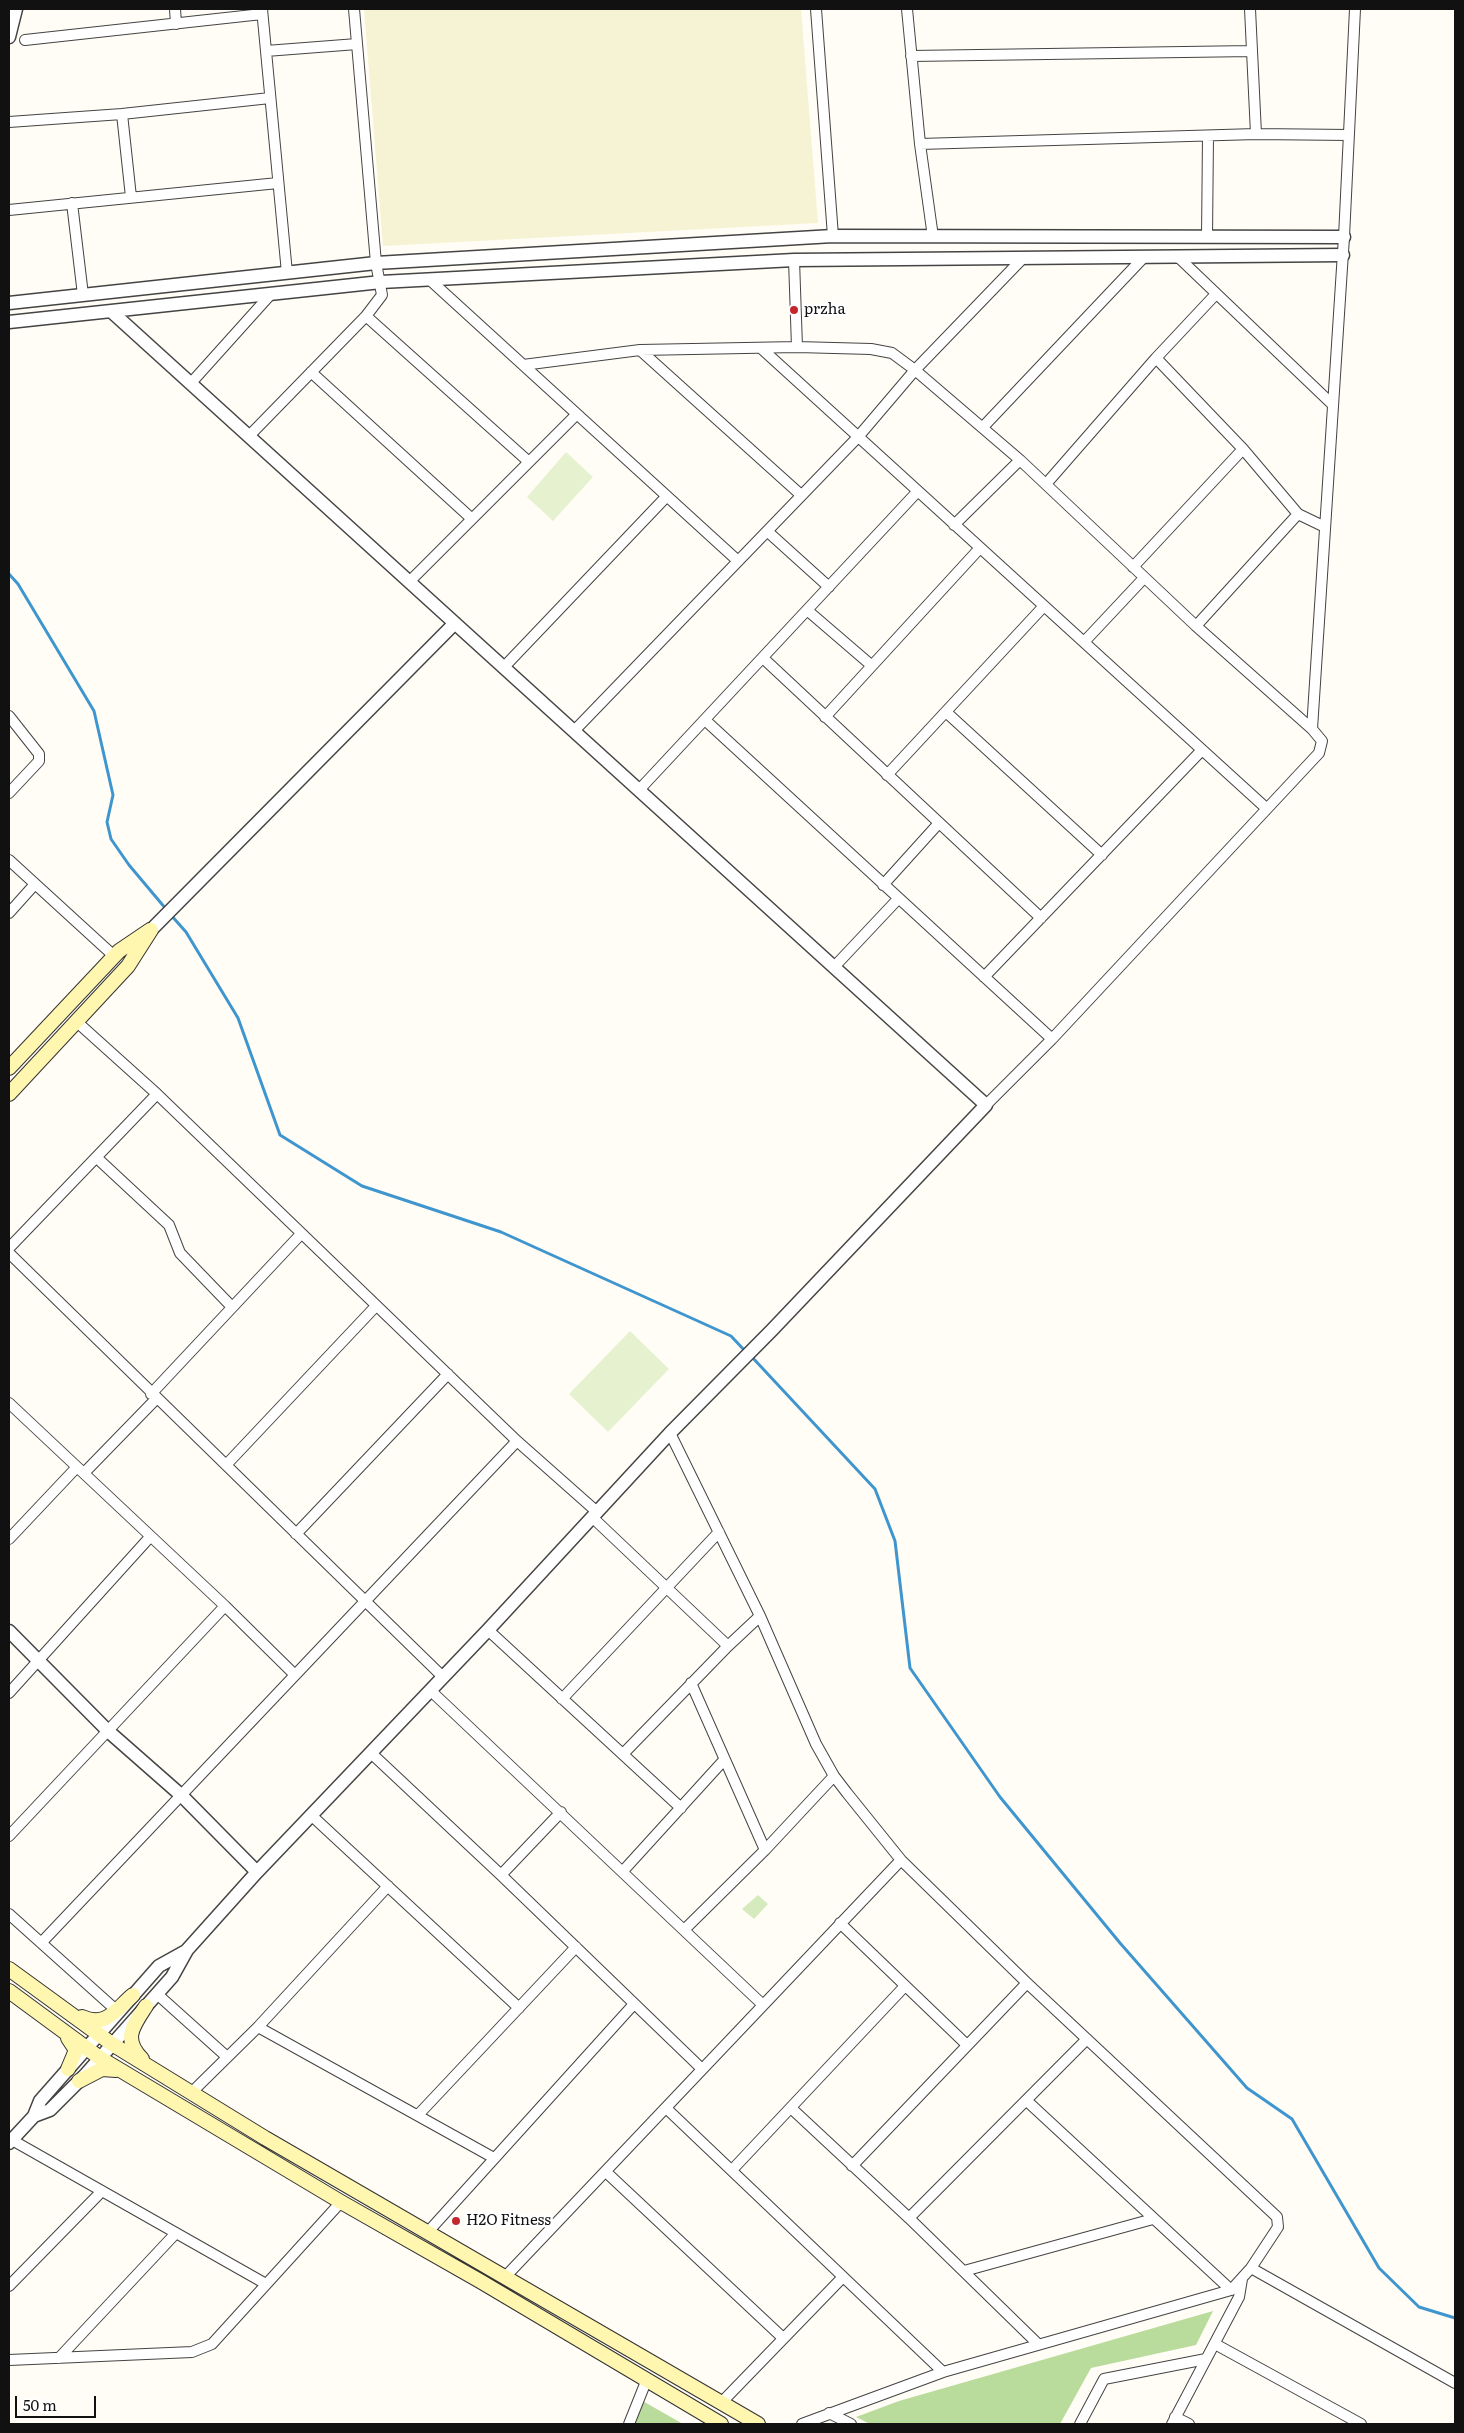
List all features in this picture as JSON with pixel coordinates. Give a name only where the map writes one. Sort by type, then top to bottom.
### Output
[{"type":"main road","points":[[9,1068],[114,956],[137,944],[151,930]]},
{"type":"main road","points":[[9,1094],[128,966],[137,944]]},
{"type":"main road","points":[[9,1969],[112,2044],[265,2138],[758,2424]]},
{"type":"main road","points":[[9,1991],[86,2049],[146,2086],[341,2202],[469,2274],[721,2424]]},
{"type":"main road","points":[[53,2001],[95,2021],[106,2019],[133,1995]]},
{"type":"main road","points":[[146,2006],[133,2028],[131,2040],[135,2052],[154,2069]]},
{"type":"main road","points":[[56,2028],[76,2047],[76,2055],[68,2069]]},
{"type":"main road","points":[[79,2081],[97,2070],[109,2068],[146,2086]]},
{"type":"street","points":[[9,37],[16,9]]},
{"type":"street","points":[[175,9],[176,24]]},
{"type":"street","points":[[249,436],[366,316],[381,298],[376,263],[354,9]]},
{"type":"street","points":[[816,9],[833,236]]},
{"type":"street","points":[[907,9],[920,144],[933,237]]},
{"type":"street","points":[[1250,9],[1256,134]]},
{"type":"street","points":[[1312,728],[1344,237],[1355,9]]},
{"type":"street","points":[[25,40],[176,24],[262,11],[287,273]]},
{"type":"street","points":[[266,50],[357,44]]},
{"type":"street","points":[[911,56],[1252,51]]},
{"type":"street","points":[[9,122],[122,114],[270,98]]},
{"type":"street","points":[[122,114],[131,197]]},
{"type":"street","points":[[920,144],[1256,134],[1349,135]]},
{"type":"street","points":[[1206,237],[1208,136]]},
{"type":"street","points":[[9,210],[72,202],[278,183]]},
{"type":"street","points":[[72,202],[83,295]]},
{"type":"street","points":[[9,303],[376,263],[833,236],[1344,237]]},
{"type":"street","points":[[9,322],[113,313],[380,282],[794,260],[1342,255]]},
{"type":"street","points":[[1177,256],[1333,405]]},
{"type":"street","points":[[983,427],[1144,257]]},
{"type":"street","points":[[574,731],[858,437],[915,370],[1023,258]]},
{"type":"street","points":[[794,260],[797,347]]},
{"type":"street","points":[[430,280],[738,561]]},
{"type":"street","points":[[191,383],[271,294]]},
{"type":"street","points":[[1046,484],[1156,358],[1216,294]]},
{"type":"street","points":[[113,313],[986,1105]]},
{"type":"street","points":[[366,316],[529,462]]},
{"type":"street","points":[[34,2116],[50,2110],[79,2081],[172,1977],[186,1950],[257,1872],[488,1630],[670,1432],[772,1330],[986,1105],[1052,1039],[1319,753],[1322,741],[1312,728],[1196,626],[1020,460],[915,370],[892,353],[871,349],[797,347],[640,350],[523,365]]},
{"type":"street","points":[[762,349],[1266,808]]},
{"type":"street","points":[[640,350],[801,495]]},
{"type":"street","points":[[1156,358],[1244,449],[1298,514],[1325,527]]},
{"type":"street","points":[[312,372],[472,519]]},
{"type":"street","points":[[409,582],[577,414]]},
{"type":"street","points":[[1134,568],[1244,449]]},
{"type":"street","points":[[954,525],[1020,460]]},
{"type":"street","points":[[639,790],[918,492]]},
{"type":"street","points":[[504,667],[667,496]]},
{"type":"street","points":[[1196,626],[1298,514]]},
{"type":"street","points":[[767,531],[828,587]]},
{"type":"street","points":[[826,717],[871,665],[980,548]]},
{"type":"street","points":[[1084,642],[1144,578]]},
{"type":"street","points":[[888,775],[1044,606]]},
{"type":"street","points":[[808,610],[871,665]]},
{"type":"street","points":[[151,930],[455,623]]},
{"type":"street","points":[[762,658],[1041,918]]},
{"type":"street","points":[[946,712],[1102,855]]},
{"type":"street","points":[[9,716],[39,754],[39,761],[9,793]]},
{"type":"street","points":[[705,720],[1052,1039]]},
{"type":"street","points":[[984,976],[1202,750]]},
{"type":"street","points":[[883,884],[939,823]]},
{"type":"street","points":[[9,860],[114,956]]},
{"type":"street","points":[[9,913],[35,884]]},
{"type":"street","points":[[834,967],[898,899]]},
{"type":"street","points":[[77,1022],[157,1094],[594,1514],[728,1646]]},
{"type":"street","points":[[9,1248],[157,1094]]},
{"type":"street","points":[[97,1158],[169,1225],[180,1253],[232,1307]]},
{"type":"street","points":[[9,1539],[154,1396],[232,1307],[301,1234]]},
{"type":"street","points":[[9,1253],[443,1677]]},
{"type":"street","points":[[226,1466],[376,1306]]},
{"type":"street","points":[[296,1534],[448,1374]]},
{"type":"street","points":[[9,1403],[225,1606],[295,1675]]},
{"type":"street","points":[[670,1432],[760,1616],[816,1744],[834,1776],[901,1860],[1087,2040],[1277,2217],[1278,2227],[1251,2268],[1231,2290],[943,2372],[802,2424]]},
{"type":"street","points":[[42,1942],[517,1441]]},
{"type":"street","points":[[562,1699],[719,1532]]},
{"type":"street","points":[[9,1693],[150,1537]]},
{"type":"street","points":[[9,1836],[225,1606]]},
{"type":"street","points":[[623,1754],[691,1683],[760,1616]]},
{"type":"street","points":[[488,1630],[681,1808]]},
{"type":"street","points":[[9,1631],[108,1731],[182,1796],[257,1872]]},
{"type":"street","points":[[691,1683],[765,1850]]},
{"type":"street","points":[[431,1690],[763,2006]]},
{"type":"street","points":[[371,1753],[502,1875],[702,2069]]},
{"type":"street","points":[[623,1871],[724,1760]]},
{"type":"street","points":[[684,1930],[765,1850],[834,1776]]},
{"type":"street","points":[[502,1875],[561,1812]]},
{"type":"street","points":[[311,1815],[519,2008]]},
{"type":"street","points":[[505,2278],[901,1860]]},
{"type":"street","points":[[192,2092],[226,2056],[258,2027],[388,1886]]},
{"type":"street","points":[[9,1914],[116,2010]]},
{"type":"street","points":[[840,1923],[967,2045]]},
{"type":"street","points":[[418,2116],[576,1947]]},
{"type":"street","points":[[186,1950],[159,1966],[40,2101],[34,2116],[10,2141],[266,2284]]},
{"type":"street","points":[[852,2166],[1028,1983]]},
{"type":"street","points":[[732,2170],[905,1986]]},
{"type":"street","points":[[156,1994],[226,2056]]},
{"type":"street","points":[[427,2233],[634,2004]]},
{"type":"street","points":[[258,2027],[494,2158]]},
{"type":"street","points":[[909,2218],[1087,2040]]},
{"type":"street","points":[[1027,2101],[1231,2290]]},
{"type":"street","points":[[666,2108],[943,2372]]},
{"type":"street","points":[[791,2108],[909,2218],[1038,2344]]},
{"type":"street","points":[[606,2172],[783,2338]]},
{"type":"street","points":[[9,2286],[102,2191]]},
{"type":"street","points":[[9,2360],[199,2350],[212,2344],[341,2202]]},
{"type":"street","points":[[964,2271],[1153,2219]]},
{"type":"street","points":[[59,2358],[176,2233]]},
{"type":"street","points":[[1251,2268],[1455,2383]]},
{"type":"street","points":[[721,2403],[843,2277]]},
{"type":"street","points":[[1189,2424],[1174,2421],[1239,2297],[1242,2279]]},
{"type":"street","points":[[1215,2344],[1361,2424]]},
{"type":"street","points":[[1080,2424],[1104,2379],[1206,2359]]},
{"type":"street","points":[[629,2424],[647,2380]]},
{"type":"street","points":[[829,2413],[851,2424]]},
{"type":"shaded area","points":[[364,9],[801,9],[818,223],[383,246]]},
{"type":"green space","points":[[566,452],[593,477],[553,521],[527,497]]},
{"type":"green space","points":[[630,1331],[669,1369],[608,1432],[569,1394]]},
{"type":"green space","points":[[758,1895],[768,1904],[754,1919],[742,1909]]},
{"type":"green space","points":[[1213,2311],[1196,2345],[1091,2368],[1060,2424],[870,2424],[856,2417],[899,2401]]},
{"type":"green space","points":[[641,2400],[683,2424],[633,2424]]},
{"type":"waterway","points":[[9,574],[18,584],[94,711],[113,795],[107,822],[111,839],[129,865],[166,909]]},
{"type":"waterway","points":[[170,914],[186,932],[238,1018],[280,1135],[362,1186],[501,1232],[731,1336],[746,1352]]},
{"type":"waterway","points":[[751,1356],[875,1489],[895,1541],[910,1668],[1000,1797],[1120,1943],[1247,2088],[1292,2119],[1379,2268],[1419,2307],[1455,2318]]},
{"type":"place","name":"przha","points":[[794,310]]},
{"type":"place","name":"H2O Fitness","points":[[456,2221]]}]
